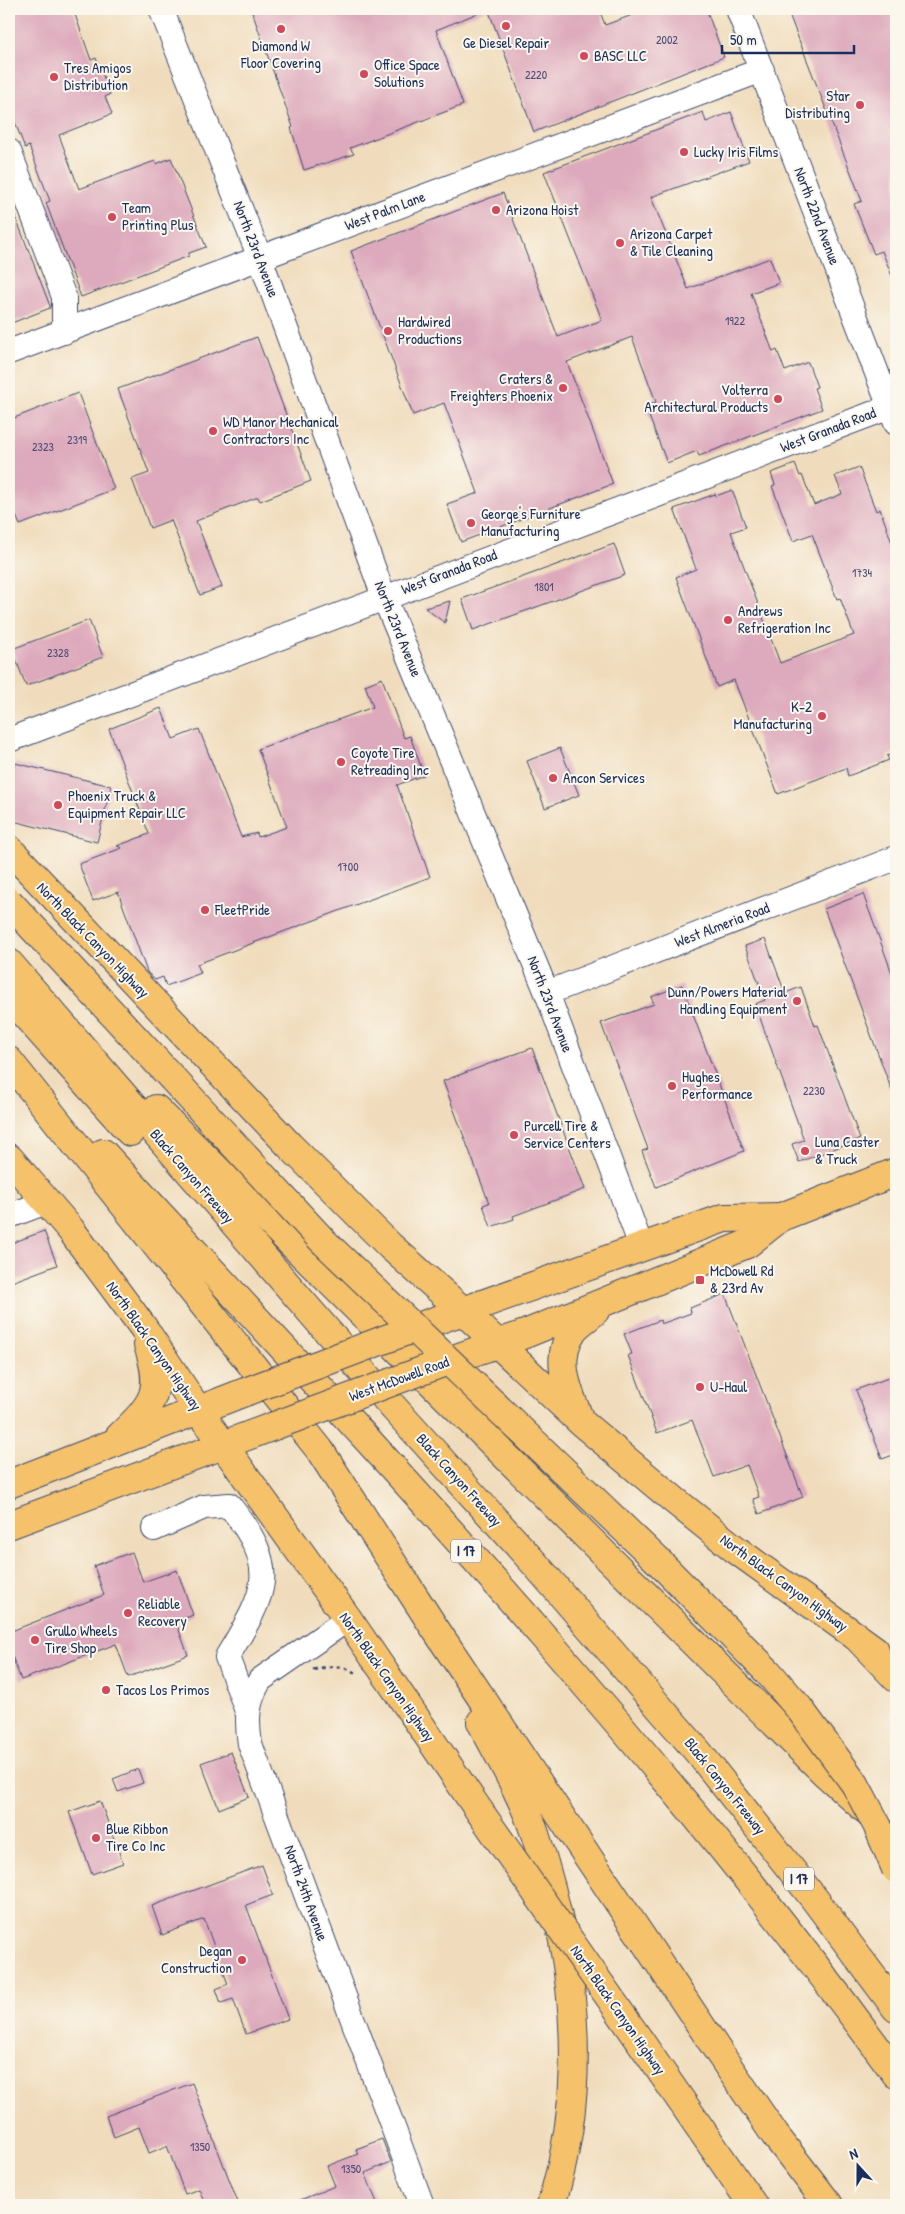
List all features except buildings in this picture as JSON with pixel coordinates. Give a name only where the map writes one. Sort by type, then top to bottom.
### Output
[{"type":"main road","name":"North Black Canyon Highway","points":[[9,849],[290,1146],[390,1246],[462,1310],[582,1423],[735,1549],[896,1665]]},
{"type":"main road","points":[[9,902],[322,1240],[659,1562],[768,1672],[810,1722],[855,1784],[878,1827],[896,1868]]},
{"type":"main road","name":"Black Canyon Freeway","points":[[9,963],[393,1407],[641,1685],[738,1800],[896,2008]]},
{"type":"main road","points":[[9,997],[583,1640],[621,1680],[641,1685]]},
{"type":"main road","points":[[42,1000],[133,1086],[824,1772],[896,1837]]},
{"type":"main road","name":"I 17","points":[[9,1051],[375,1449],[604,1707],[709,1829],[786,1927],[896,2074]]},
{"type":"main road","points":[[9,1060],[318,1449],[432,1624],[734,2074],[796,2163],[829,2205]]},
{"type":"main road","name":"North Black Canyon Highway","points":[[9,1158],[71,1230],[143,1326],[198,1410],[348,1619],[753,2205]]},
{"type":"main road","name":"West McDowell Road","points":[[9,1484],[462,1310],[641,1246],[724,1218],[780,1216],[896,1172]]},
{"type":"main road","name":"West McDowell Road","points":[[9,1525],[498,1344],[747,1244],[780,1216]]},
{"type":"main road","points":[[582,1423],[565,1380],[562,1357],[575,1327],[607,1300]]},
{"type":"main road","points":[[114,1443],[146,1410],[156,1390],[156,1372],[143,1326]]},
{"type":"main road","points":[[432,1624],[505,1768],[534,1833],[559,1919],[573,2006],[573,2095],[559,2180],[551,2205]]},
{"type":"main road","points":[[856,1636],[896,1678]]},
{"type":"street","name":"North 23rd Avenue","points":[[161,9],[260,258],[384,597],[547,993],[641,1246]]},
{"type":"street","name":"North 22nd Avenue","points":[[738,9],[893,415]]},
{"type":"street","name":"West Palm Lane","points":[[9,352],[762,70]]},
{"type":"street","points":[[9,151],[64,297],[64,332]]},
{"type":"street","name":"West Granada Road","points":[[9,740],[384,597],[893,415]]},
{"type":"street","name":"West Almeria Road","points":[[547,993],[896,858]]},
{"type":"street","points":[[9,1216],[46,1202]]},
{"type":"street","points":[[154,1529],[204,1507],[229,1505],[247,1527],[262,1564],[263,1585],[256,1609],[228,1657],[247,1711]]},
{"type":"street","name":"North 24th Avenue","points":[[348,1619],[260,1680],[251,1694],[247,1711],[250,1744],[422,2205]]},
{"type":"place","name":"Ge Diesel Repair","points":[[506,26]]},
{"type":"place","name":"Diamond W Floor Covering","points":[[281,29]]},
{"type":"place","name":"BASC LLC","points":[[584,56]]},
{"type":"place","name":"Office Space Solutions","points":[[364,74]]},
{"type":"place","name":"Tres Amigos Distribution","points":[[54,77]]},
{"type":"place","name":"Star Distributing","points":[[860,105]]},
{"type":"place","name":"Lucky Iris Films","points":[[684,152]]},
{"type":"place","name":"Arizona Hoist","points":[[496,210]]},
{"type":"place","name":"Team Printing Plus","points":[[112,217]]},
{"type":"place","name":"Arizona Carpet & Tile Cleaning","points":[[620,243]]},
{"type":"place","name":"Hardwired Productions","points":[[388,331]]},
{"type":"place","name":"Craters & Freighters Phoenix","points":[[563,388]]},
{"type":"place","name":"Volterra Architectural Products","points":[[778,399]]},
{"type":"place","name":"WD Manor Mechanical Contractors Inc","points":[[213,431]]},
{"type":"place","name":"George's Furniture Manufacturing","points":[[471,523]]},
{"type":"place","name":"Andrews Refrigeration Inc","points":[[728,620]]},
{"type":"place","name":"K-2 Manufacturing","points":[[822,716]]},
{"type":"place","name":"Coyote Tire Retreading Inc","points":[[341,762]]},
{"type":"place","name":"Ancon Services","points":[[553,778]]},
{"type":"place","name":"Phoenix Truck & Equipment Repair LLC","points":[[58,805]]},
{"type":"place","name":"FleetPride","points":[[205,910]]},
{"type":"place","name":"Dunn/Powers Material Handling Equipment","points":[[797,1001]]},
{"type":"place","name":"Hughes Performance","points":[[672,1086]]},
{"type":"place","name":"Purcell Tire & Service Centers","points":[[514,1135]]},
{"type":"place","name":"Luna Caster & Truck","points":[[805,1151]]},
{"type":"place","name":"McDowell Rd & 23rd Av","points":[[700,1280]]},
{"type":"place","name":"U-Haul","points":[[700,1387]]},
{"type":"place","name":"Reliable Recovery","points":[[128,1613]]},
{"type":"place","name":"Grullo Wheels Tire Shop","points":[[35,1640]]},
{"type":"place","name":"Tacos Los Primos","points":[[106,1690]]},
{"type":"place","name":"Blue Ribbon Tire Co Inc","points":[[96,1838]]},
{"type":"place","name":"Degan Construction","points":[[242,1960]]}]
